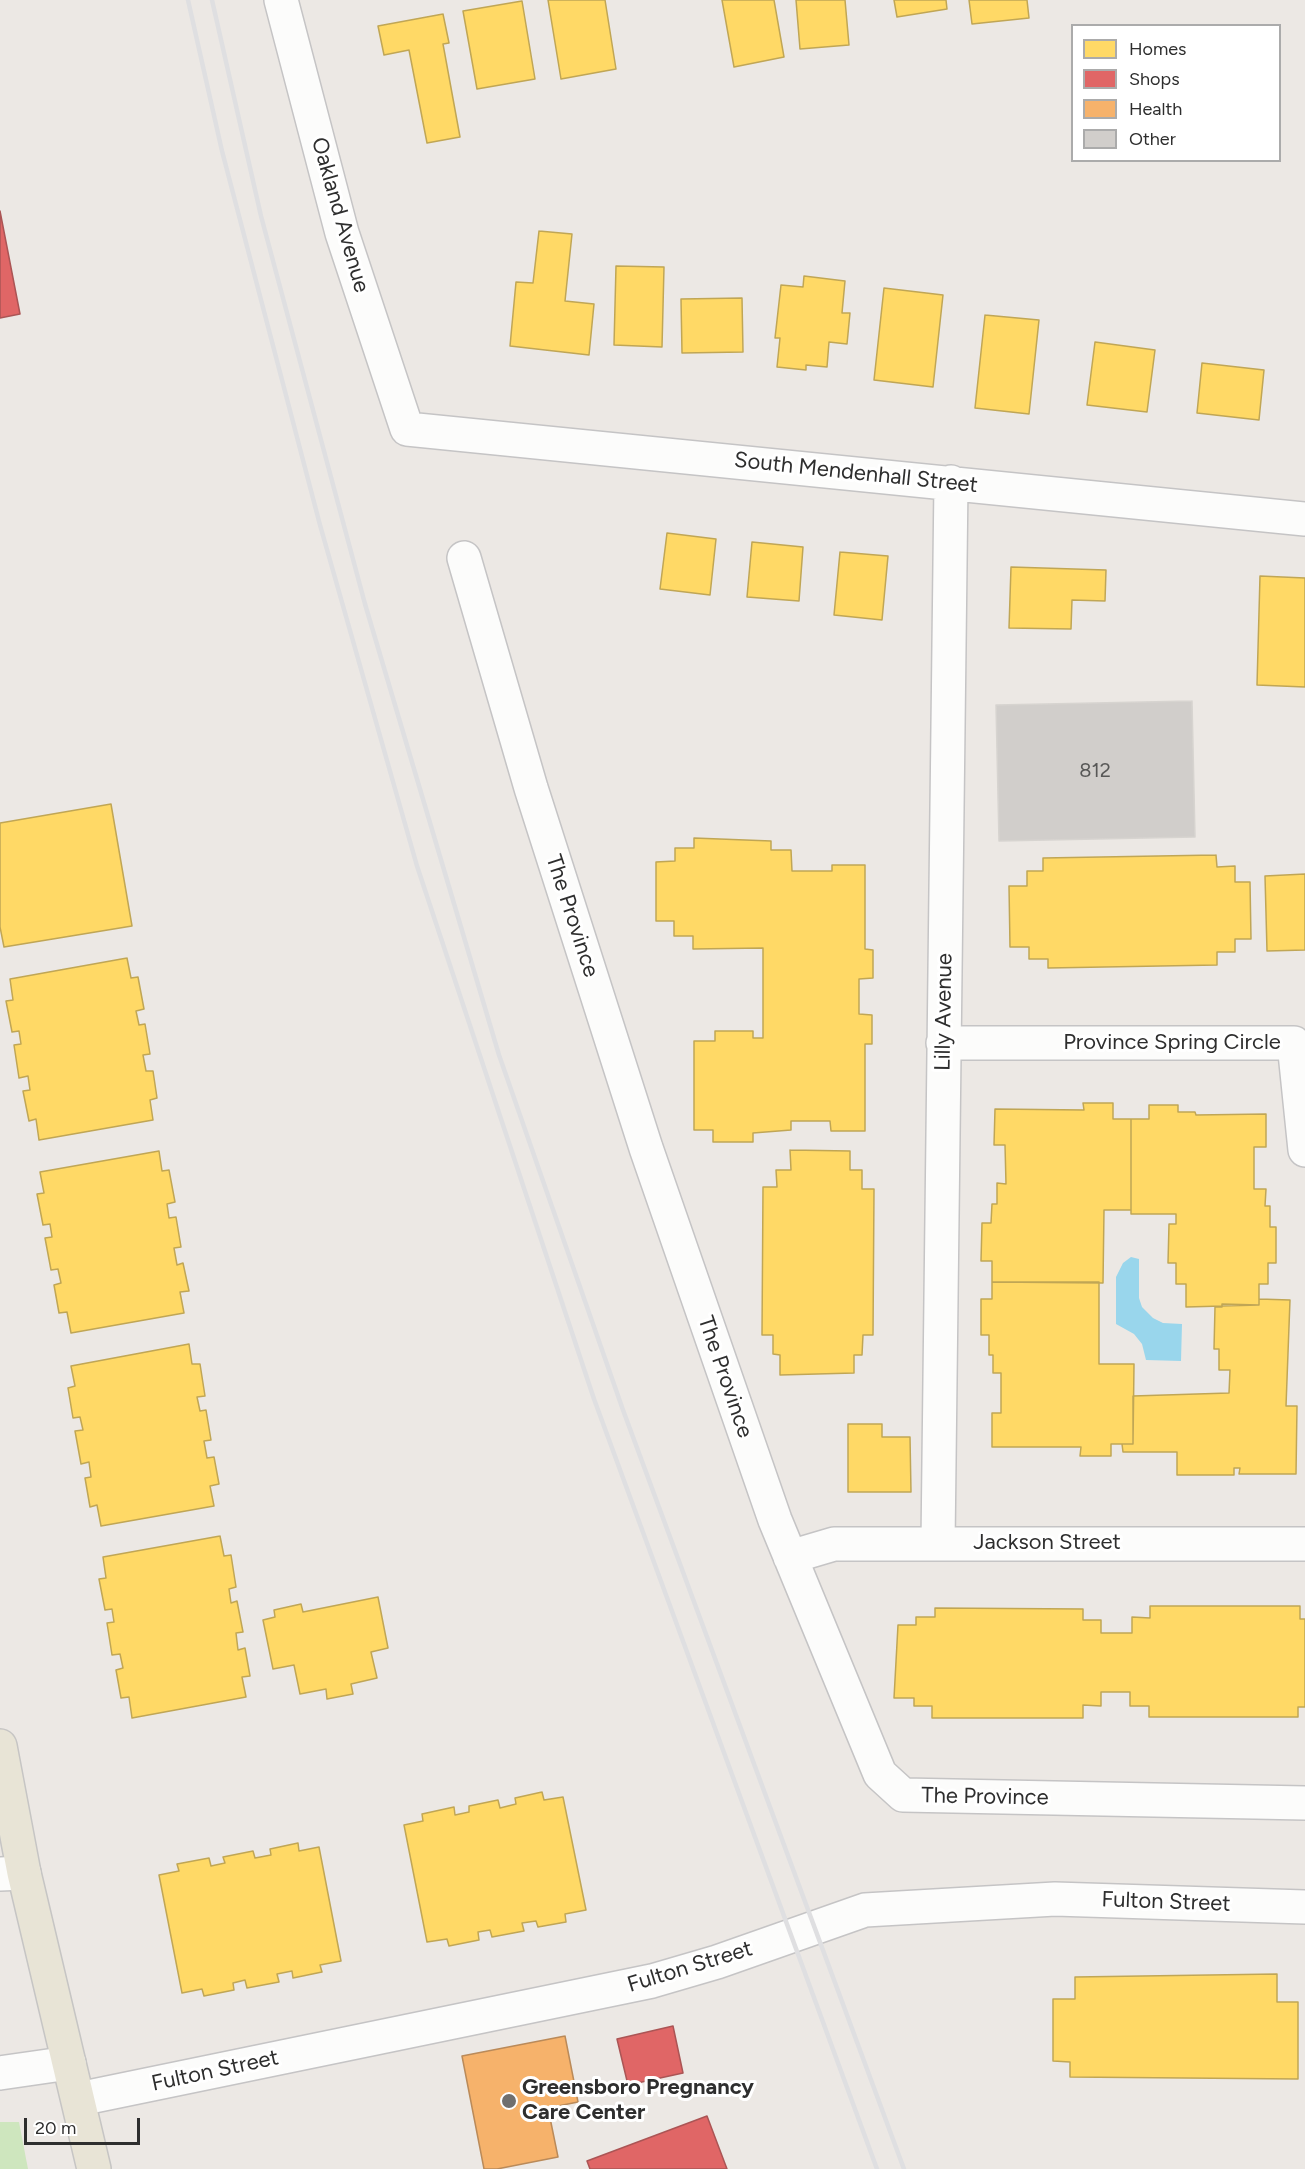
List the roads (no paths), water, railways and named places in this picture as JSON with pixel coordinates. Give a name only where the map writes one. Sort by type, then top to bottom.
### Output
[{"type":"main road","points":[[0,1746],[12,1874],[69,2063],[94,2169]]},
{"type":"street","name":"Oakland Avenue","points":[[281,0],[342,233],[407,429]]},
{"type":"street","name":"South Mendenhall Street","points":[[407,429],[1305,519]]},
{"type":"street","name":"Lilly Avenue","points":[[938,1542],[951,482]]},
{"type":"street","name":"The Province","points":[[464,558],[531,788],[646,1148],[790,1557],[880,1774],[903,1796],[1305,1803]]},
{"type":"street","name":"Province Spring Circle","points":[[943,1043],[1294,1043],[1305,1150]]},
{"type":"street","name":"Jackson Street","points":[[790,1557],[834,1544],[938,1542],[1305,1544]]},
{"type":"street","name":"Fulton Street","points":[[79,2099],[652,1981],[717,1962],[865,1910],[1055,1899],[1305,1907]]},
{"type":"street","points":[[0,2073],[69,2063]]},
{"type":"water","points":[[1131,1257],[1139,1259],[1139,1298],[1142,1307],[1153,1318],[1163,1323],[1182,1324],[1181,1361],[1146,1360],[1142,1344],[1134,1334],[1116,1324],[1116,1277],[1123,1263]]},
{"type":"railway","points":[[188,0],[222,151],[320,525],[417,866],[594,1399],[877,2169]]},
{"type":"railway","points":[[212,0],[261,216],[365,604],[499,1055],[623,1410],[904,2169]]},
{"type":"place","name":"Greensboro Pregnancy Care Center","points":[[509,2101]]}]
